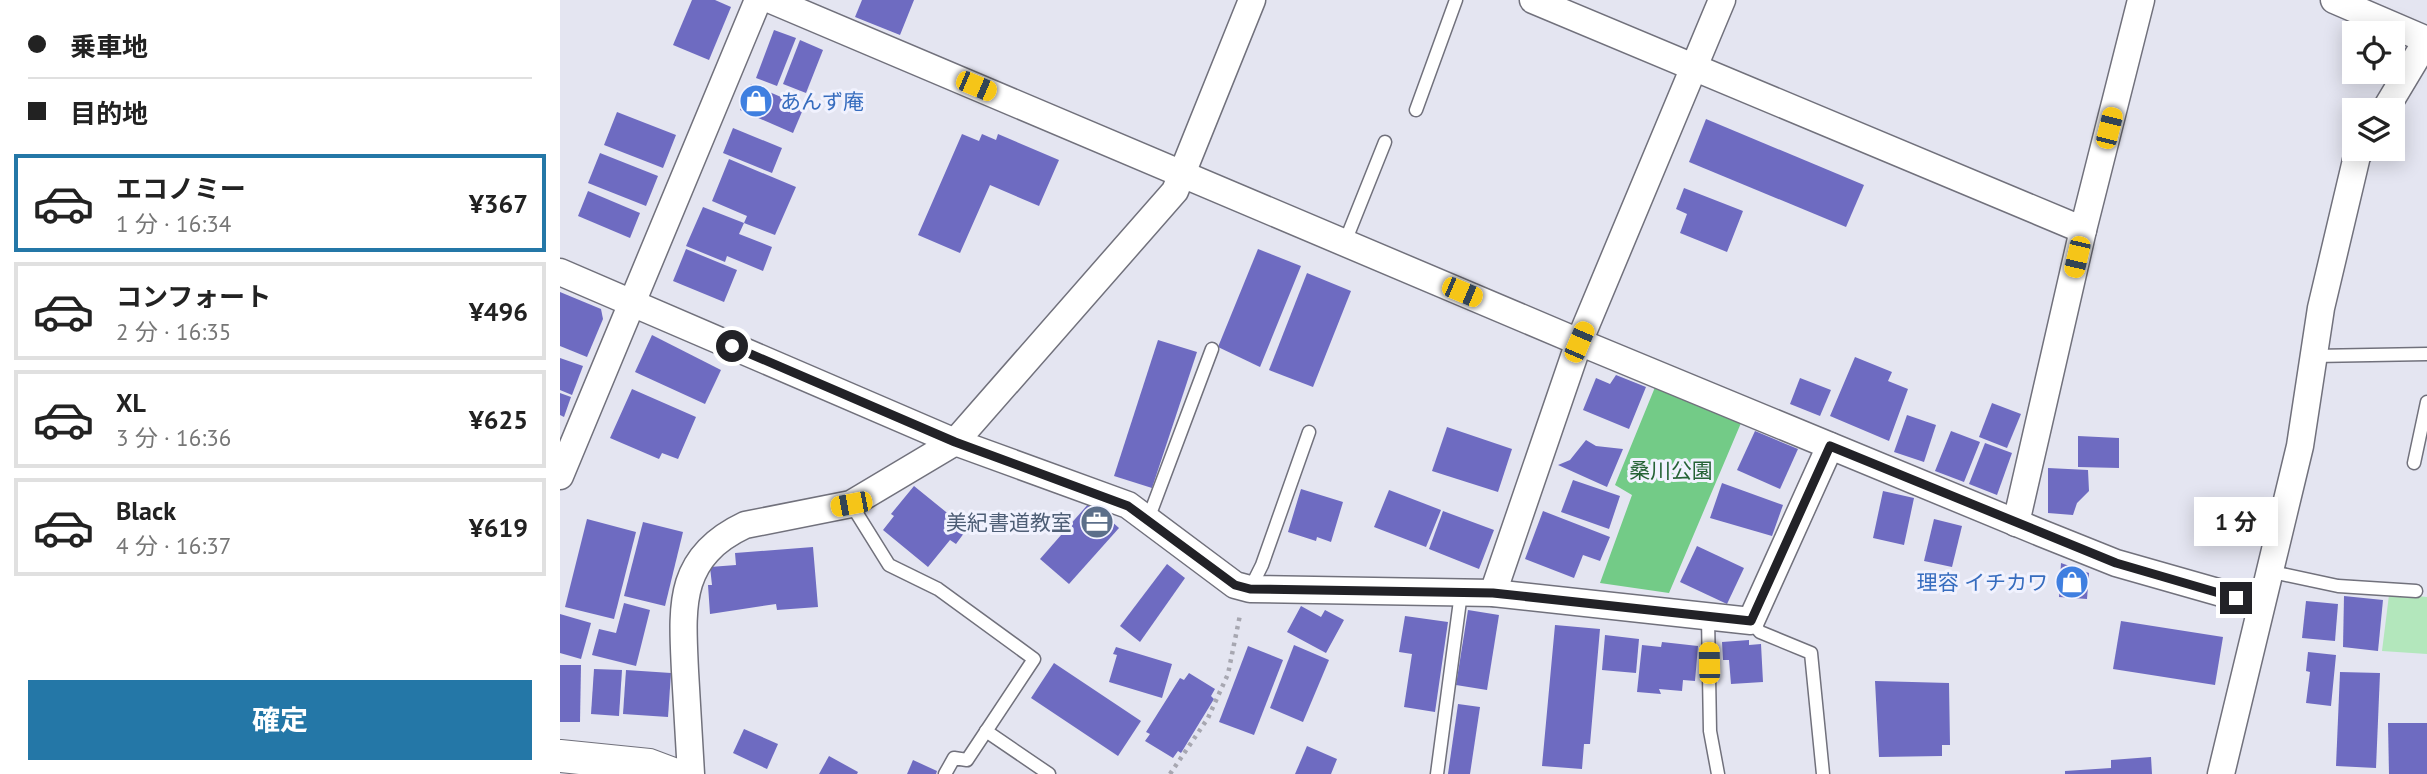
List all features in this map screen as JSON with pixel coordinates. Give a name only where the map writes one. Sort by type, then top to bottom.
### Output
[{"type":"street","points":[[560,476],[758,0]]},
{"type":"street","points":[[771,0],[1579,342],[2016,523],[2116,563],[2260,604]]},
{"type":"street","points":[[691,774],[682,614],[688,582],[695,567],[717,542],[745,525],[851,504],[955,442],[1175,191],[1252,0]]},
{"type":"street","points":[[1533,0],[2083,230]]},
{"type":"street","points":[[1493,593],[1579,342],[1722,0]]},
{"type":"street","points":[[2016,523],[2083,230],[2141,0]]},
{"type":"street","points":[[2334,0],[2427,40],[2392,98]]},
{"type":"street","points":[[2221,774],[2300,446],[2321,308],[2356,161]]},
{"type":"street","points":[[560,272],[955,442],[1128,506],[1235,585],[1250,589],[1493,593],[1751,621],[1830,446]]},
{"type":"street","points":[[560,756],[649,765],[673,774]]},
{"type":"lane","points":[[1416,110],[1456,0]]},
{"type":"lane","points":[[1345,242],[1385,142]]},
{"type":"lane","points":[[1147,522],[1212,349]]},
{"type":"lane","points":[[2314,356],[2427,354]]},
{"type":"lane","points":[[2414,463],[2427,402]]},
{"type":"lane","points":[[1250,589],[1262,565],[1309,432]]},
{"type":"lane","points":[[851,504],[889,565],[938,589],[1034,659],[967,760],[954,758],[945,774]]},
{"type":"lane","points":[[2268,571],[2338,586],[2416,592]]},
{"type":"lane","points":[[1437,774],[1461,593]]},
{"type":"lane","points":[[1708,618],[1710,731],[1718,774]]},
{"type":"lane","points":[[1751,621],[1760,632],[1811,653],[1823,774]]},
{"type":"lane","points":[[986,731],[1049,774]]},
{"type":"path","points":[[1170,774],[1208,718],[1228,674],[1242,605],[1250,589]]},
{"type":"green space","name":"桑川公園","points":[[1660,375],[1793,433],[1792,445],[1741,423],[1669,593],[1600,583],[1632,495],[1615,485]]},
{"type":"green space","points":[[2389,595],[2427,597],[2427,654],[2382,651]]},
{"type":"building","points":[[692,0],[715,0],[731,7],[709,60],[673,45]]},
{"type":"building","points":[[862,0],[914,0],[900,35],[855,17]]},
{"type":"building","points":[[774,30],[796,38],[777,86],[756,78]]},
{"type":"building","points":[[800,40],[823,50],[806,93],[783,84]]},
{"type":"building","points":[[751,84],[804,107],[793,133],[740,110]]},
{"type":"building","points":[[617,112],[676,135],[663,168],[604,145]]},
{"type":"building","points":[[1706,119],[1864,185],[1846,227],[1689,162]]},
{"type":"building","points":[[733,128],[782,148],[772,173],[723,153]]},
{"type":"building","points":[[962,134],[979,141],[982,134],[996,140],[998,134],[1059,160],[1039,206],[990,185],[960,253],[918,235]]},
{"type":"building","points":[[600,153],[658,176],[646,206],[588,183]]},
{"type":"building","points":[[729,159],[796,187],[775,235],[744,223],[747,216],[712,201]]},
{"type":"building","points":[[1684,188],[1743,211],[1727,252],[1680,233],[1687,214],[1676,209]]},
{"type":"building","points":[[588,191],[640,213],[630,238],[578,216]]},
{"type":"building","points":[[703,207],[744,223],[739,234],[772,247],[763,271],[727,256],[725,262],[686,246]]},
{"type":"building","points":[[686,249],[737,270],[724,302],[673,281]]},
{"type":"building","points":[[1258,249],[1301,266],[1260,367],[1218,347]]},
{"type":"building","points":[[1307,273],[1351,291],[1313,387],[1269,370]]},
{"type":"building","points":[[560,292],[601,309],[603,319],[587,357],[560,346]]},
{"type":"building","points":[[652,335],[721,370],[705,404],[635,372]]},
{"type":"building","points":[[1158,340],[1197,352],[1152,488],[1114,476]]},
{"type":"building","points":[[1855,357],[1892,372],[1888,381],[1908,389],[1889,441],[1830,416]]},
{"type":"building","points":[[560,358],[583,366],[572,395],[560,390]]},
{"type":"building","points":[[1616,375],[1646,387],[1629,429],[1583,410],[1596,378],[1610,384]]},
{"type":"building","points":[[1800,378],[1831,390],[1820,416],[1790,404]]},
{"type":"building","points":[[632,389],[696,417],[678,459],[662,453],[659,459],[610,438]]},
{"type":"building","points":[[560,393],[571,397],[564,417],[560,415]]},
{"type":"building","points":[[1992,403],[2021,414],[2007,448],[1979,437]]},
{"type":"building","points":[[1907,415],[1936,425],[1924,462],[1894,452]]},
{"type":"building","points":[[1447,427],[1512,449],[1498,492],[1432,471]]},
{"type":"building","points":[[1755,431],[1798,449],[1780,489],[1737,470]]},
{"type":"building","points":[[1951,431],[1980,442],[1964,482],[1935,471]]},
{"type":"building","points":[[2078,436],[2119,438],[2119,468],[2078,467]]},
{"type":"building","points":[[1586,440],[1596,446],[1623,449],[1607,487],[1558,465],[1570,460]]},
{"type":"building","points":[[1985,443],[2012,453],[1997,495],[1969,484]]},
{"type":"building","points":[[2048,468],[2088,470],[2089,491],[2077,503],[2073,515],[2048,513]]},
{"type":"building","points":[[1573,480],[1620,496],[1609,529],[1561,512]]},
{"type":"building","points":[[1722,483],[1783,505],[1772,536],[1710,518]]},
{"type":"building","points":[[914,486],[967,529],[956,544],[950,540],[928,567],[883,530],[894,516],[891,514]]},
{"type":"building","points":[[1301,489],[1343,502],[1331,542],[1317,537],[1316,541],[1288,532]]},
{"type":"building","points":[[1389,490],[1441,510],[1426,547],[1374,527]]},
{"type":"building","points":[[1883,491],[1914,498],[1904,545],[1873,538]]},
{"type":"building","points":[[1090,502],[1119,528],[1069,584],[1040,559]]},
{"type":"building","points":[[1443,511],[1494,530],[1479,569],[1429,549]]},
{"type":"building","points":[[1543,511],[1610,537],[1600,561],[1583,555],[1574,578],[1525,559]]},
{"type":"building","points":[[587,519],[636,532],[614,619],[565,607]]},
{"type":"building","points":[[1934,519],[1962,526],[1952,567],[1924,561]]},
{"type":"building","points":[[643,522],[683,532],[665,606],[624,596]]},
{"type":"building","points":[[1697,546],[1744,568],[1727,604],[1680,582]]},
{"type":"building","points":[[813,547],[818,607],[777,610],[776,604],[710,614],[710,567],[736,565],[735,553]]},
{"type":"building","points":[[2061,563],[2089,573],[2087,599],[2059,597]]},
{"type":"building","points":[[1167,564],[1185,578],[1140,642],[1120,626]]},
{"type":"building","points":[[2344,596],[2383,600],[2378,651],[2343,647]]},
{"type":"building","points":[[2306,601],[2338,604],[2335,641],[2302,638]]},
{"type":"building","points":[[624,603],[650,610],[636,666],[592,655],[599,629],[616,633]]},
{"type":"building","points":[[1301,606],[1321,617],[1325,610],[1344,620],[1326,653],[1287,632]]},
{"type":"building","points":[[1468,610],[1499,615],[1487,690],[1456,685]]},
{"type":"building","points":[[560,614],[591,623],[581,659],[560,653]]},
{"type":"building","points":[[1405,616],[1448,622],[1435,712],[1404,707],[1412,654],[1399,652]]},
{"type":"building","points":[[2121,621],[2223,637],[2215,685],[2113,669]]},
{"type":"building","points":[[1555,625],[1600,629],[1590,744],[1584,744],[1582,769],[1542,766]]},
{"type":"building","points":[[1605,635],[1639,639],[1636,673],[1602,670]]},
{"type":"building","points":[[1749,640],[1749,645],[1761,644],[1763,682],[1731,684],[1729,660],[1723,660],[1722,642]]},
{"type":"building","points":[[1662,642],[1698,646],[1695,681],[1683,680],[1682,691],[1659,689],[1661,694],[1637,692],[1642,645],[1661,647]]},
{"type":"building","points":[[1294,645],[1329,660],[1303,722],[1270,708]]},
{"type":"building","points":[[1248,646],[1283,660],[1254,735],[1219,722]]},
{"type":"building","points":[[1116,647],[1172,664],[1162,698],[1109,682],[1117,655],[1113,654]]},
{"type":"building","points":[[2308,652],[2336,655],[2331,706],[2306,703],[2310,672],[2306,671]]},
{"type":"building","points":[[1054,663],[1141,721],[1118,756],[1031,698]]},
{"type":"building","points":[[560,665],[581,665],[580,722],[560,722]]},
{"type":"building","points":[[594,669],[622,670],[619,716],[591,714]]},
{"type":"building","points":[[626,670],[671,673],[668,717],[623,714]]},
{"type":"building","points":[[2340,672],[2380,673],[2376,768],[2336,766]]},
{"type":"building","points":[[1189,673],[1215,689],[1211,696],[1214,699],[1181,753],[1178,751],[1173,758],[1145,741],[1150,734],[1146,732],[1180,678],[1184,680]]},
{"type":"building","points":[[1875,681],[1949,683],[1950,745],[1942,745],[1942,756],[1879,757]]},
{"type":"building","points":[[1458,704],[1480,707],[1470,774],[1448,774]]},
{"type":"building","points":[[2388,723],[2427,723],[2427,774],[2389,774]]},
{"type":"building","points":[[744,729],[778,744],[767,769],[733,753]]},
{"type":"building","points":[[1307,746],[1337,759],[1331,774],[1295,774]]},
{"type":"building","points":[[829,756],[858,772],[857,774],[819,774]]},
{"type":"building","points":[[2151,757],[2152,774],[2065,774],[2065,771],[2111,768],[2111,760]]},
{"type":"building","points":[[913,760],[937,771],[936,774],[907,774]]},
{"type":"place","name":"あんず庵","points":[[756,101]]},
{"type":"place","name":"美紀書道教室","points":[[1097,522]]},
{"type":"place","name":"理容 イチカワ","points":[[2072,582]]},
{"type":"route","points":[[732,346],[955,442],[1128,506],[1235,585],[1250,589],[1493,593],[1751,621],[1830,446],[2116,563],[2236,598]]}]
